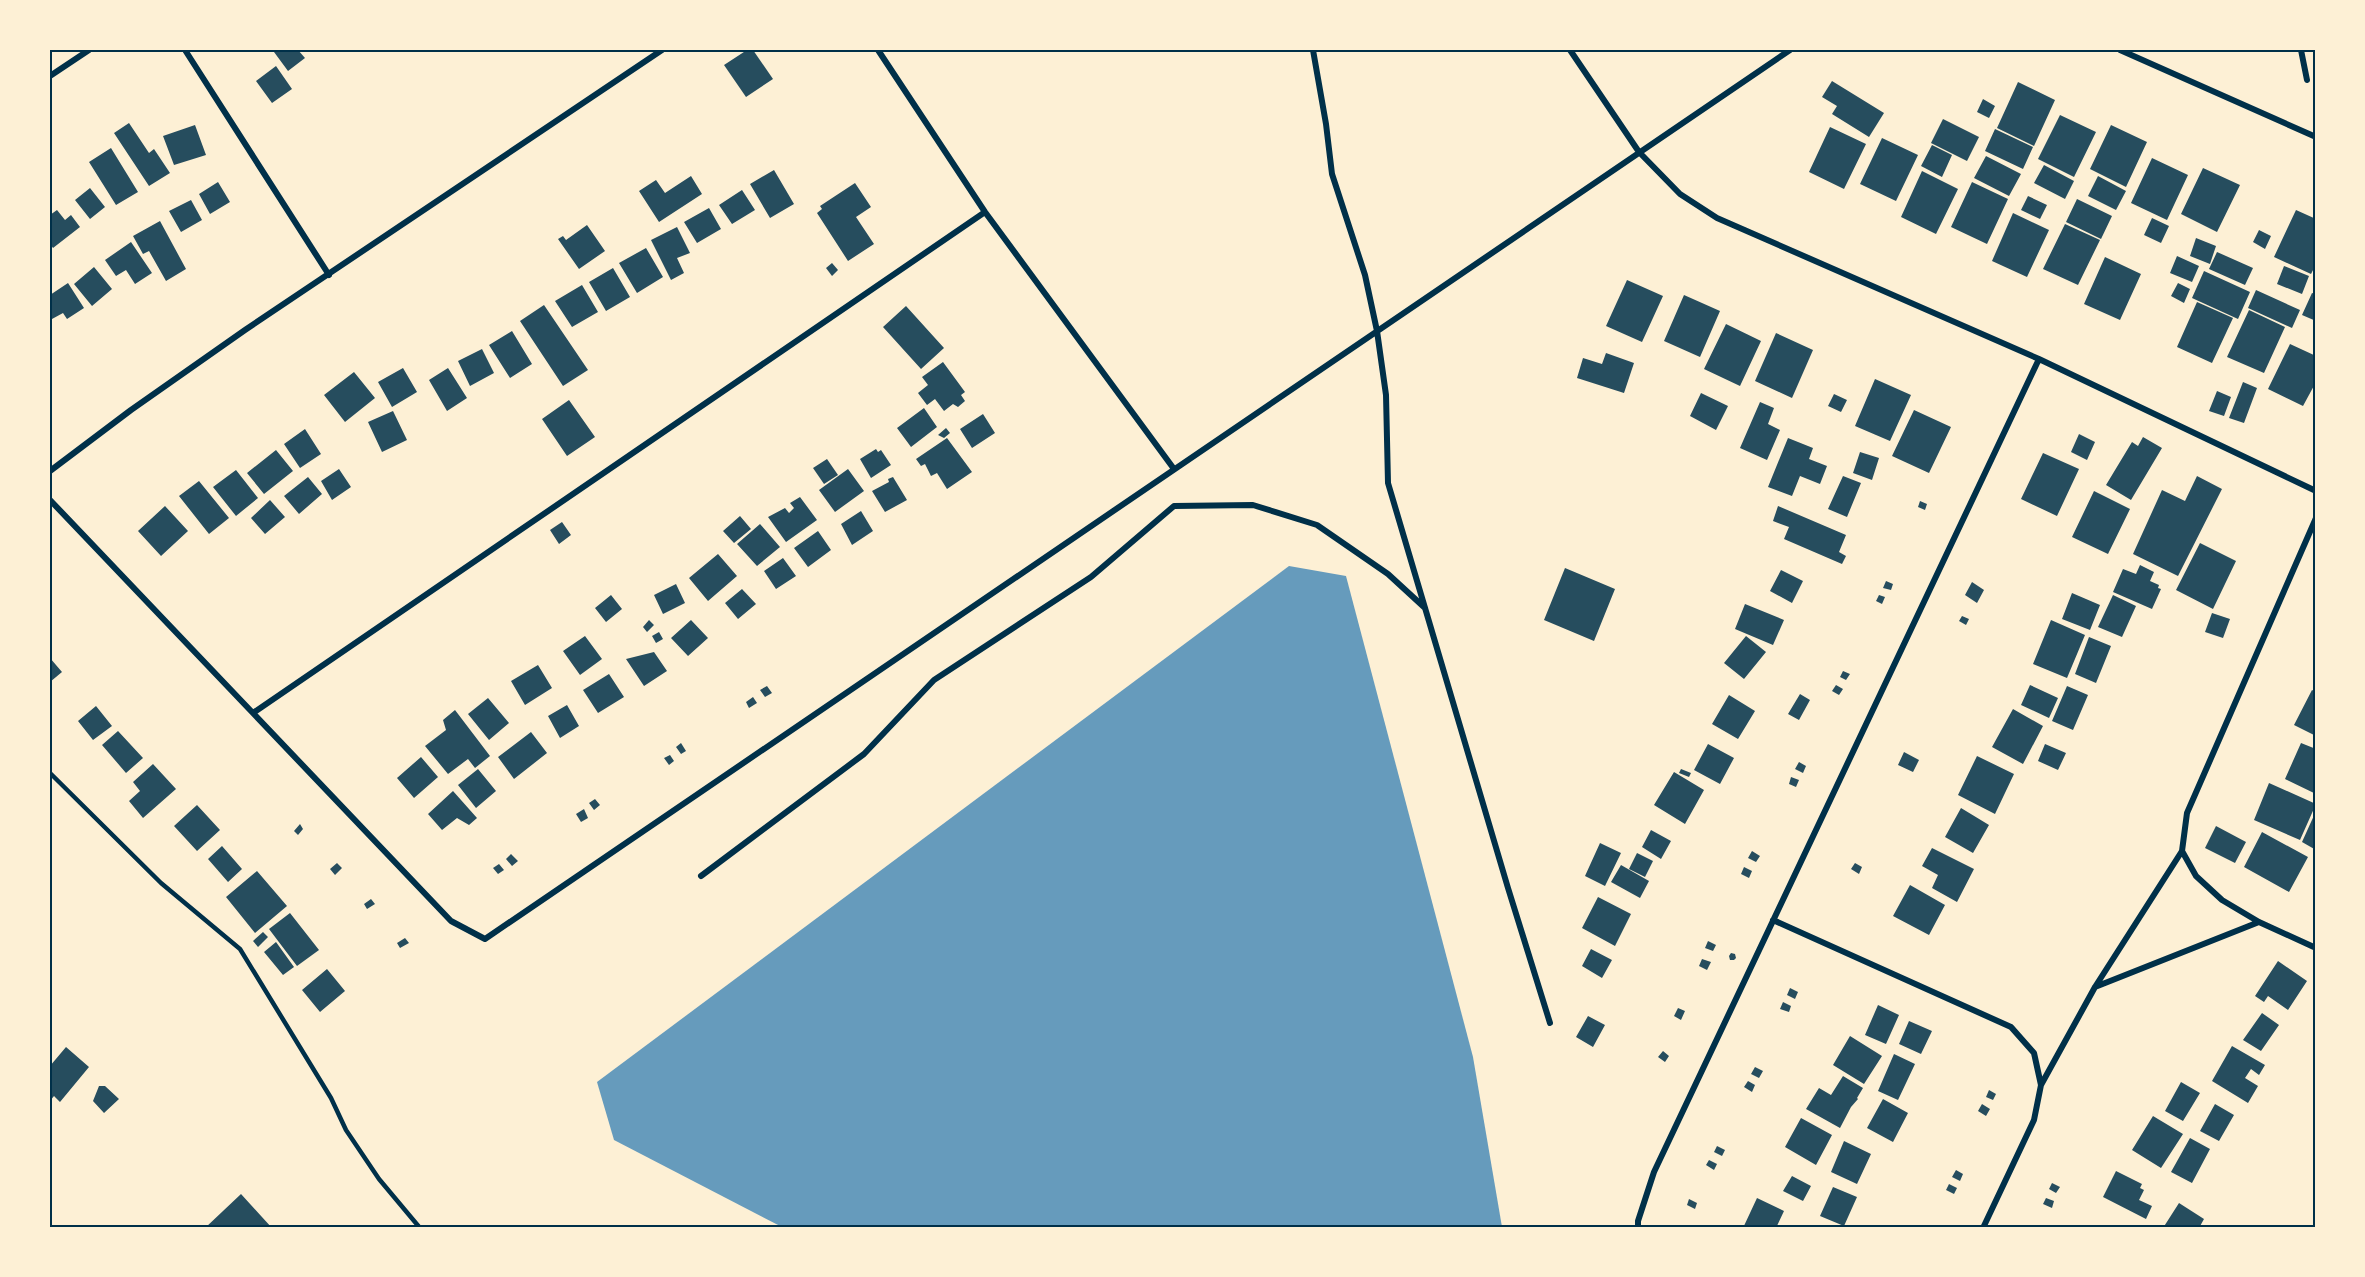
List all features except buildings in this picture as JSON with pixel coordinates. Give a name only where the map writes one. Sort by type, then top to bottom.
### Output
[{"type":"street","points":[[50,76],[89,50]]},
{"type":"street","points":[[185,50],[329,275]]},
{"type":"street","points":[[50,471],[150,397],[662,50]]},
{"type":"street","points":[[878,50],[985,212],[1174,469]]},
{"type":"street","points":[[1313,50],[1332,174],[1365,275],[1377,331],[1386,395],[1388,483],[1504,877],[1550,1023]]},
{"type":"street","points":[[1570,50],[1640,152],[1680,194],[1717,218],[2039,359],[2316,491]]},
{"type":"street","points":[[50,500],[451,921],[485,939],[1790,50]]},
{"type":"street","points":[[2120,50],[2316,137]]},
{"type":"street","points":[[2301,50],[2307,80]]},
{"type":"street","points":[[253,713],[985,212]]},
{"type":"street","points":[[1638,1227],[1654,1172],[2039,359]]},
{"type":"street","points":[[701,876],[864,754],[934,680],[1091,577],[1174,506],[1253,506],[1317,525],[1388,574],[1425,609]]},
{"type":"street","points":[[1983,1227],[2034,1120],[2041,1085],[2095,987],[2182,851],[2187,813],[2316,518]]},
{"type":"street","points":[[2182,851],[2196,876],[2222,900],[2259,922],[2316,948]]},
{"type":"street","points":[[1773,920],[2011,1027],[2034,1053],[2041,1085]]},
{"type":"street","points":[[2095,987],[2259,922]]},
{"type":"lane","points":[[50,773],[161,883],[240,949],[331,1098],[346,1131],[379,1179],[420,1227]]},
{"type":"water","points":[[1289,566],[1346,576],[1473,1057],[1502,1227],[782,1227],[614,1140],[597,1082]]}]
